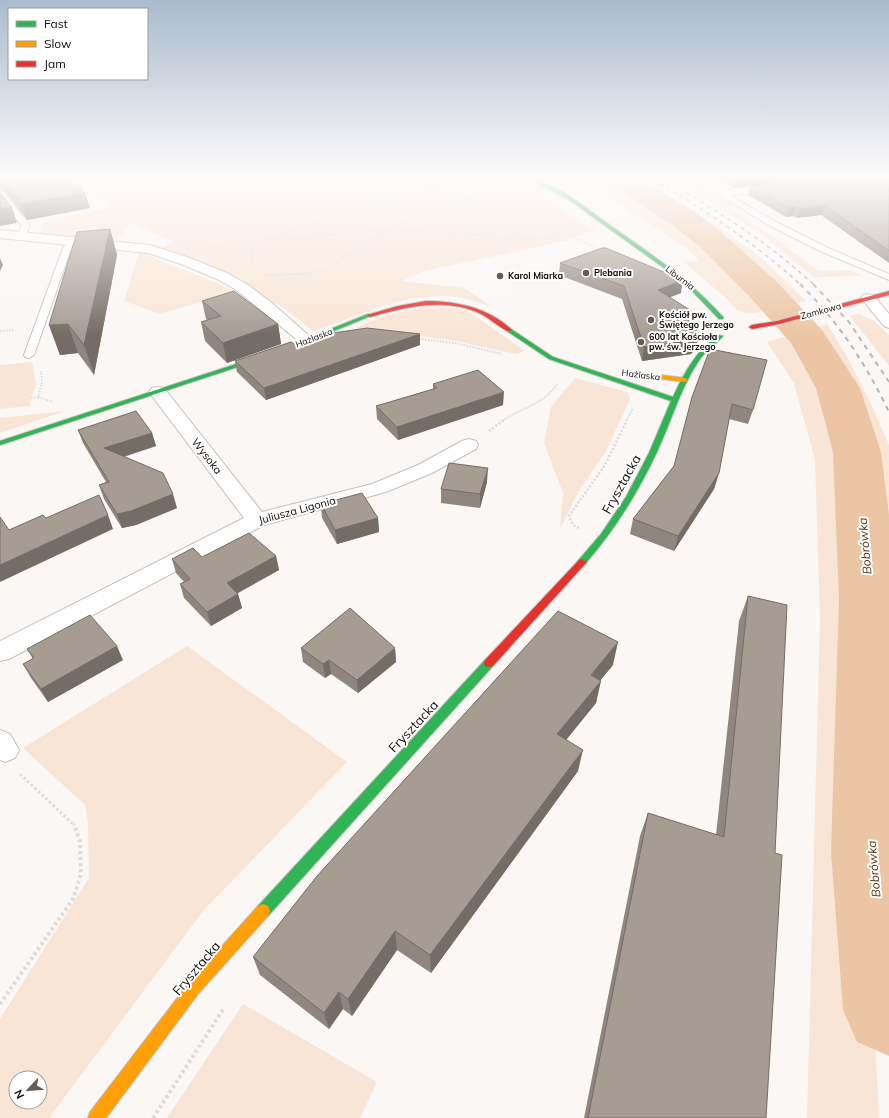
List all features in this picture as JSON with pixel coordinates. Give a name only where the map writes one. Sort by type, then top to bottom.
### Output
[{"type":"street","name":"Liburnia","points":[[614,231],[686,281],[724,318],[711,322]]},
{"type":"street","points":[[0,234],[150,249],[179,259],[244,288],[307,342]]},
{"type":"street","name":"Zamkowa","points":[[752,328],[777,323],[889,293]]},
{"type":"street","points":[[868,298],[889,323]]},
{"type":"street","name":"Hażlaska","points":[[0,443],[307,342],[393,308],[421,303],[444,302],[471,307],[483,312],[551,358],[574,367],[676,400]]},
{"type":"street","points":[[742,321],[752,328],[754,334],[750,337]]},
{"type":"street","name":"Frysztacka","points":[[96,1118],[193,989],[320,847],[603,538],[627,504],[654,452],[685,380],[704,349],[720,335]]},
{"type":"street","name":"Hażlaska","points":[[574,367],[685,380]]},
{"type":"street","name":"Wysoka","points":[[158,392],[257,520]]},
{"type":"street","name":"Juliusza Ligonia","points":[[0,652],[257,520],[379,488],[424,469],[469,445]]},
{"type":"lane","points":[[21,236],[23,231]]},
{"type":"lane","points":[[787,231],[816,246],[889,276]]},
{"type":"lane","points":[[29,355],[67,248],[74,241]]},
{"type":"path","points":[[261,242],[293,231]]},
{"type":"path","points":[[204,246],[375,231]]},
{"type":"path","points":[[233,282],[253,275],[305,274],[326,269],[385,231]]},
{"type":"path","points":[[410,231],[523,239],[569,235],[604,251]]},
{"type":"path","points":[[514,231],[523,239]]},
{"type":"path","points":[[251,243],[253,275]]},
{"type":"path","points":[[0,331],[10,330]]},
{"type":"path","points":[[416,338],[455,343],[506,355]]},
{"type":"path","points":[[38,397],[42,382],[41,370]]},
{"type":"path","points":[[469,445],[518,410],[546,398],[553,391],[558,382]]},
{"type":"path","points":[[31,398],[38,397],[57,403]]},
{"type":"path","points":[[0,1004],[73,899],[81,874],[80,842],[74,824],[14,768],[2,746]]},
{"type":"shaded area","points":[[40,231],[124,231],[117,240],[39,234]]},
{"type":"shaded area","points":[[150,231],[590,231],[569,240],[420,272],[402,281],[464,288],[493,307],[458,297],[439,296],[420,298],[384,306],[313,331],[285,309],[221,273],[159,250],[172,241]]},
{"type":"shaded area","points":[[660,231],[724,231],[759,256],[806,301],[754,313],[747,313],[737,310],[724,296],[684,262],[699,260],[688,250]]},
{"type":"shaded area","points":[[756,231],[764,231],[819,271],[850,270],[863,276],[814,277]]},
{"type":"shaded area","points":[[139,252],[235,292],[160,314],[124,301]]},
{"type":"shaded area","points":[[446,307],[465,310],[525,351],[516,354],[451,340],[355,328],[385,315],[421,308]]},
{"type":"shaded area","points":[[859,314],[873,320],[889,335],[889,366],[850,316]]},
{"type":"shaded area","points":[[827,324],[849,360],[889,445],[889,575],[888,555],[865,433],[842,377],[809,330]]},
{"type":"shaded area","points":[[795,334],[828,384],[852,530],[860,645],[869,917],[879,1118],[807,1118],[820,620],[815,460],[794,383],[767,342]]},
{"type":"shaded area","points":[[32,362],[36,384],[29,406],[0,409],[0,365]]},
{"type":"shaded area","points":[[575,378],[627,392],[630,399],[605,453],[578,492],[560,529],[563,493],[544,443],[551,407]]},
{"type":"shaded area","points":[[65,411],[0,433],[0,418]]},
{"type":"shaded area","points":[[187,646],[347,762],[203,911],[49,1118],[0,1118],[0,1019],[89,878],[88,822],[85,805],[23,748]]},
{"type":"shaded area","points":[[243,1004],[377,1082],[360,1118],[167,1118]]},
{"type":"building","points":[[110,231],[84,345],[68,324],[49,325],[77,232]]},
{"type":"building","points":[[861,231],[889,231],[889,251]]},
{"type":"building","points":[[602,248],[606,248],[683,280],[658,290],[690,310],[686,317],[699,334],[694,340],[644,347],[624,286],[560,263]]},
{"type":"building","points":[[234,291],[278,324],[223,343],[201,322],[221,316],[202,301]]},
{"type":"building","points":[[367,328],[420,334],[264,388],[235,361],[291,342],[297,346],[333,333]]},
{"type":"building","points":[[710,349],[767,360],[753,410],[732,404],[719,473],[678,536],[633,519],[674,466],[692,397]]},
{"type":"building","points":[[478,370],[504,392],[397,427],[376,406],[437,388],[433,384]]},
{"type":"building","points":[[136,411],[152,433],[104,448],[163,473],[173,494],[131,511],[117,514],[99,485],[109,482],[78,430]]},
{"type":"building","points":[[449,463],[488,468],[480,494],[441,489]]},
{"type":"building","points":[[362,493],[378,518],[335,530],[321,504]]},
{"type":"building","points":[[99,495],[108,515],[0,565],[0,517],[9,530],[43,515],[46,518]]},
{"type":"building","points":[[249,533],[276,556],[227,583],[238,594],[207,612],[180,584],[190,579],[172,559],[193,548],[202,557]]},
{"type":"building","points":[[748,596],[787,605],[775,853],[782,855],[766,1118],[588,1118],[648,813],[724,837]]},
{"type":"building","points":[[350,608],[395,648],[357,680],[329,660],[323,664],[301,648]]},
{"type":"building","points":[[558,611],[618,642],[591,675],[601,681],[557,734],[583,750],[430,955],[395,931],[348,999],[339,992],[324,1013],[253,957],[317,876]]},
{"type":"building","points":[[90,615],[117,646],[41,689],[23,664],[34,658],[27,649]]},
{"type":"waterway","name":"Bobrówka","points":[[700,231],[763,289],[808,338],[838,388],[857,452],[869,599],[871,851],[889,1010]]},
{"type":"railway","points":[[734,231],[766,255],[801,285]]},
{"type":"railway","points":[[746,231],[769,247],[814,285]]},
{"type":"railway","points":[[801,285],[839,328],[861,360],[889,412]]},
{"type":"railway","points":[[814,285],[849,322],[889,382]]},
{"type":"traffic: fast","points":[[616,231],[681,279],[721,318]]},
{"type":"traffic: fast","points":[[0,443],[278,352],[370,315]]},
{"type":"traffic: fast","points":[[509,330],[551,358],[676,400]]},
{"type":"traffic: fast","points":[[582,562],[604,536],[638,483],[659,440],[681,386],[695,361],[706,348],[720,336]]},
{"type":"traffic: fast","points":[[263,911],[489,663]]},
{"type":"traffic: slow","points":[[626,373],[685,380]]},
{"type":"traffic: slow","points":[[96,1118],[193,989],[263,911]]},
{"type":"traffic: jam","points":[[752,327],[777,323],[889,293]]},
{"type":"traffic: jam","points":[[370,315],[426,303],[455,304],[469,307],[483,313],[509,330]]},
{"type":"traffic: jam","points":[[489,663],[582,562]]},
{"type":"place","name":"Plebania","points":[[586,273]]},
{"type":"place","name":"Karol Miarka","points":[[500,276]]},
{"type":"place","name":"Kościół pw. Świętego Jerzego","points":[[651,320]]},
{"type":"place","name":"600 lat Kościoła pw. św. Jerzego","points":[[641,342]]}]
